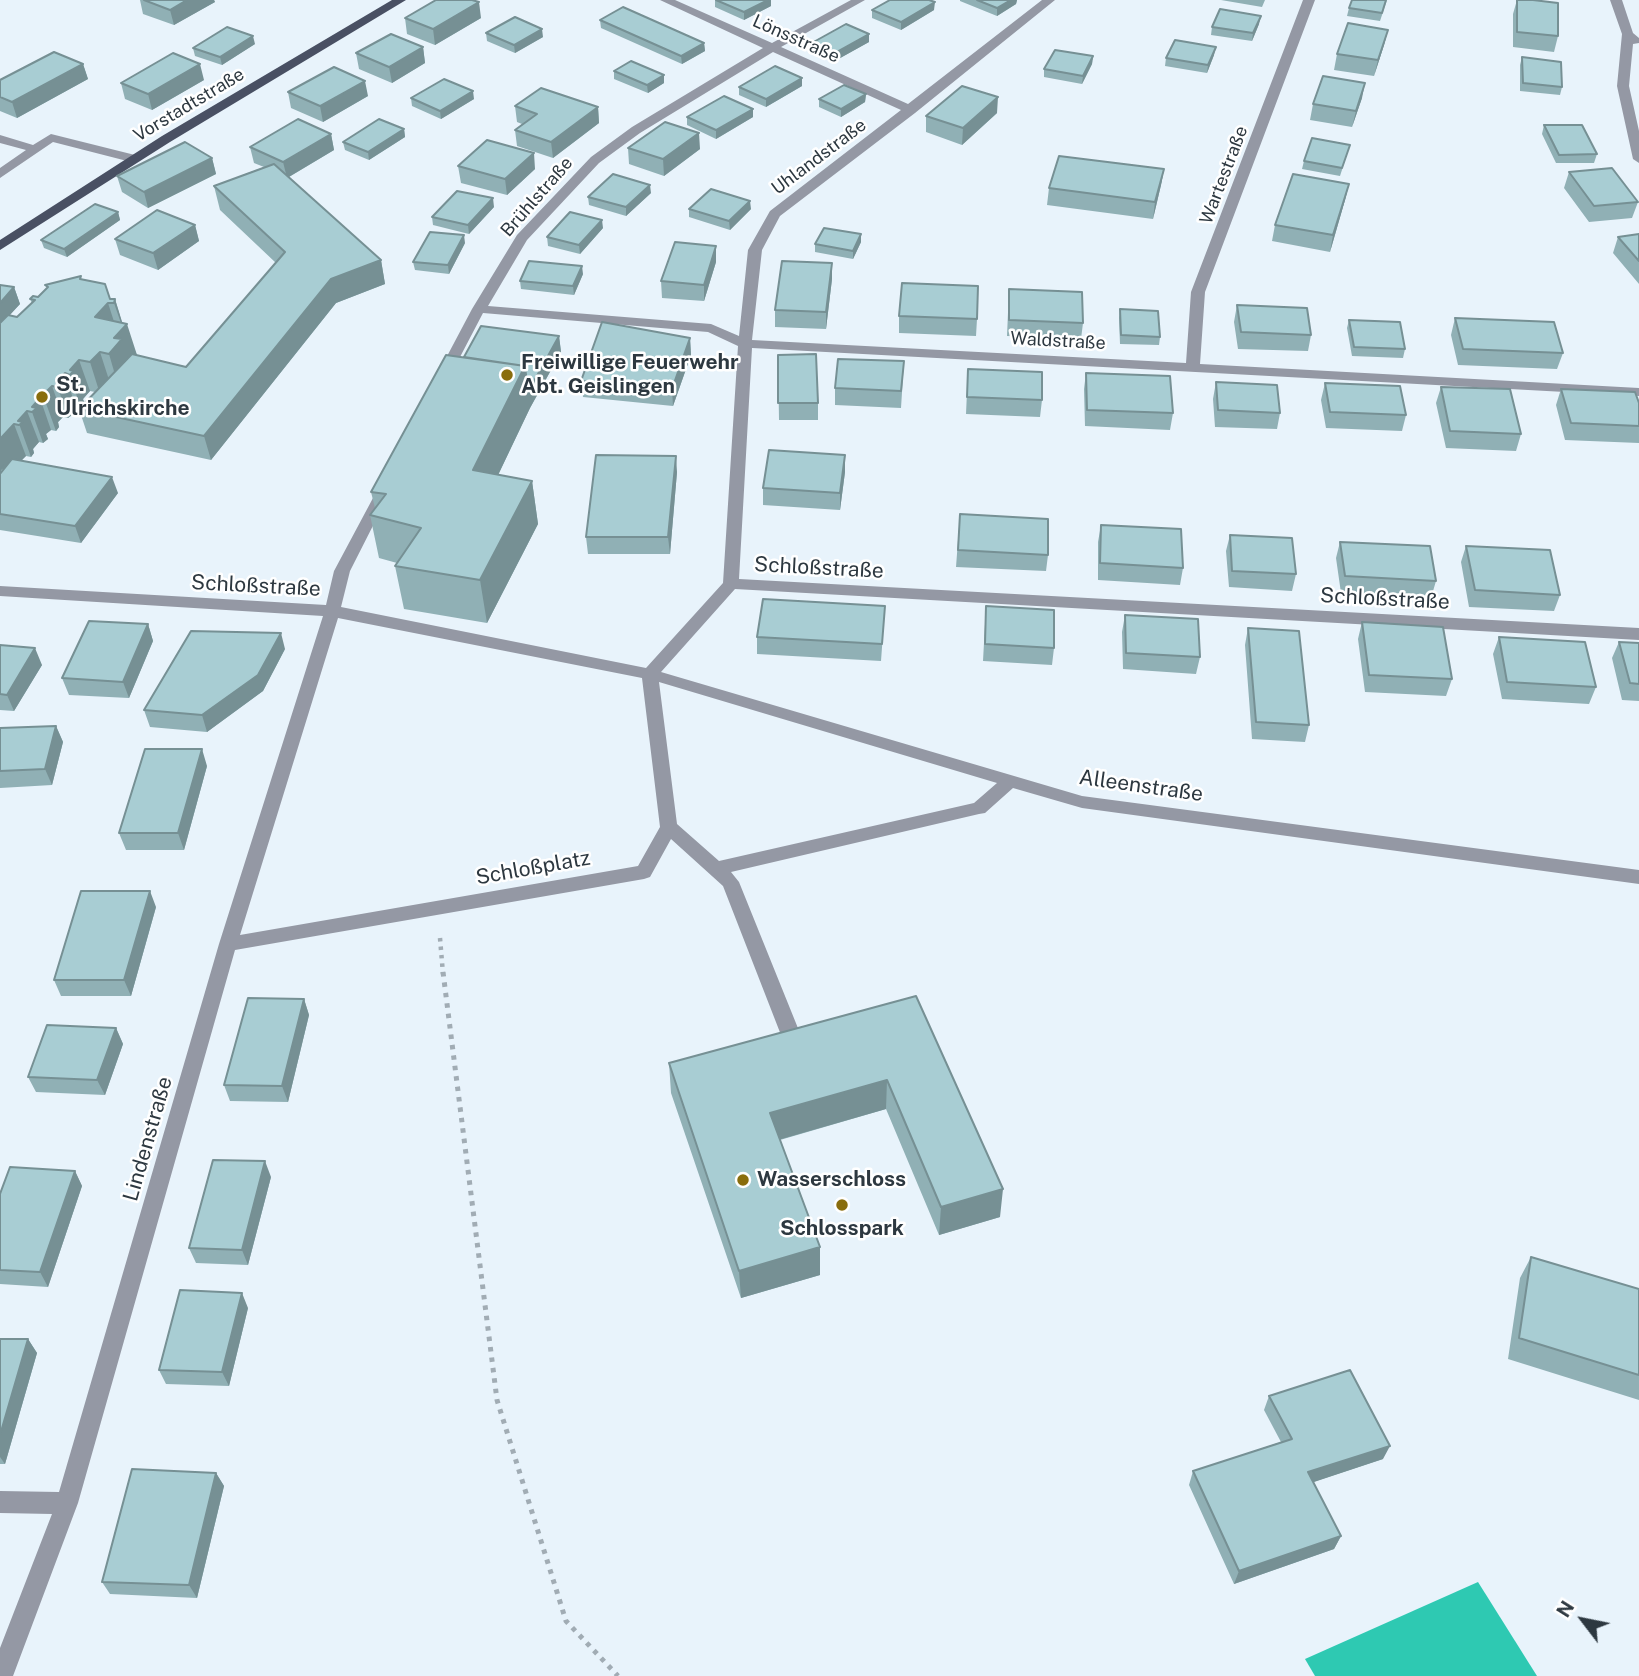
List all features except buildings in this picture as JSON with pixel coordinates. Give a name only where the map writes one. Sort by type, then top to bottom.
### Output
[{"type":"main road","name":"Vorstadtstraße","points":[[0,246],[135,159],[400,0]]},
{"type":"street","name":"Lönsstraße","points":[[666,0],[911,110]]},
{"type":"street","name":"Brühlstraße","points":[[435,392],[479,309],[522,238],[595,160],[636,130],[773,47],[859,0]]},
{"type":"street","name":"Uhlandstraße","points":[[731,584],[745,344],[755,250],[775,214],[1049,0]]},
{"type":"street","name":"Wartestraße","points":[[1194,368],[1198,292],[1309,0]]},
{"type":"street","points":[[1616,0],[1628,34],[1639,46]]},
{"type":"street","points":[[1628,34],[1623,86],[1639,159]]},
{"type":"street","points":[[0,174],[51,138],[135,159]]},
{"type":"street","points":[[0,139],[35,149]]},
{"type":"street","name":"Waldstraße","points":[[479,309],[711,328],[745,344],[1639,391]]},
{"type":"street","points":[[332,611],[342,571],[386,487]]},
{"type":"street","name":"Schloßstraße","points":[[0,591],[332,611],[650,674],[731,584],[1639,634]]},
{"type":"street","name":"Lindenstraße","points":[[1,1676],[66,1503],[228,944],[332,611]]},
{"type":"street","points":[[650,674],[669,827],[730,882],[800,1056]]},
{"type":"street","name":"Alleenstraße","points":[[650,674],[1082,803],[1639,877]]},
{"type":"street","points":[[715,869],[979,808],[1009,782]]},
{"type":"street","name":"Schloßplatz","points":[[228,944],[644,872],[669,827]]},
{"type":"street","points":[[0,1502],[66,1503]]},
{"type":"path","points":[[437,908],[449,1031],[497,1400],[566,1621],[618,1676]]},
{"type":"shaded area","points":[[1478,1582],[1537,1676],[1315,1676],[1305,1659]]},
{"type":"place","name":"Freiwillige Feuerwehr Abt. Geislingen","points":[[507,375]]},
{"type":"place","name":"St. Ulrichskirche","points":[[42,397]]},
{"type":"place","name":"Wasserschloss","points":[[743,1180]]},
{"type":"place","name":"Schlosspark","points":[[842,1205]]}]
